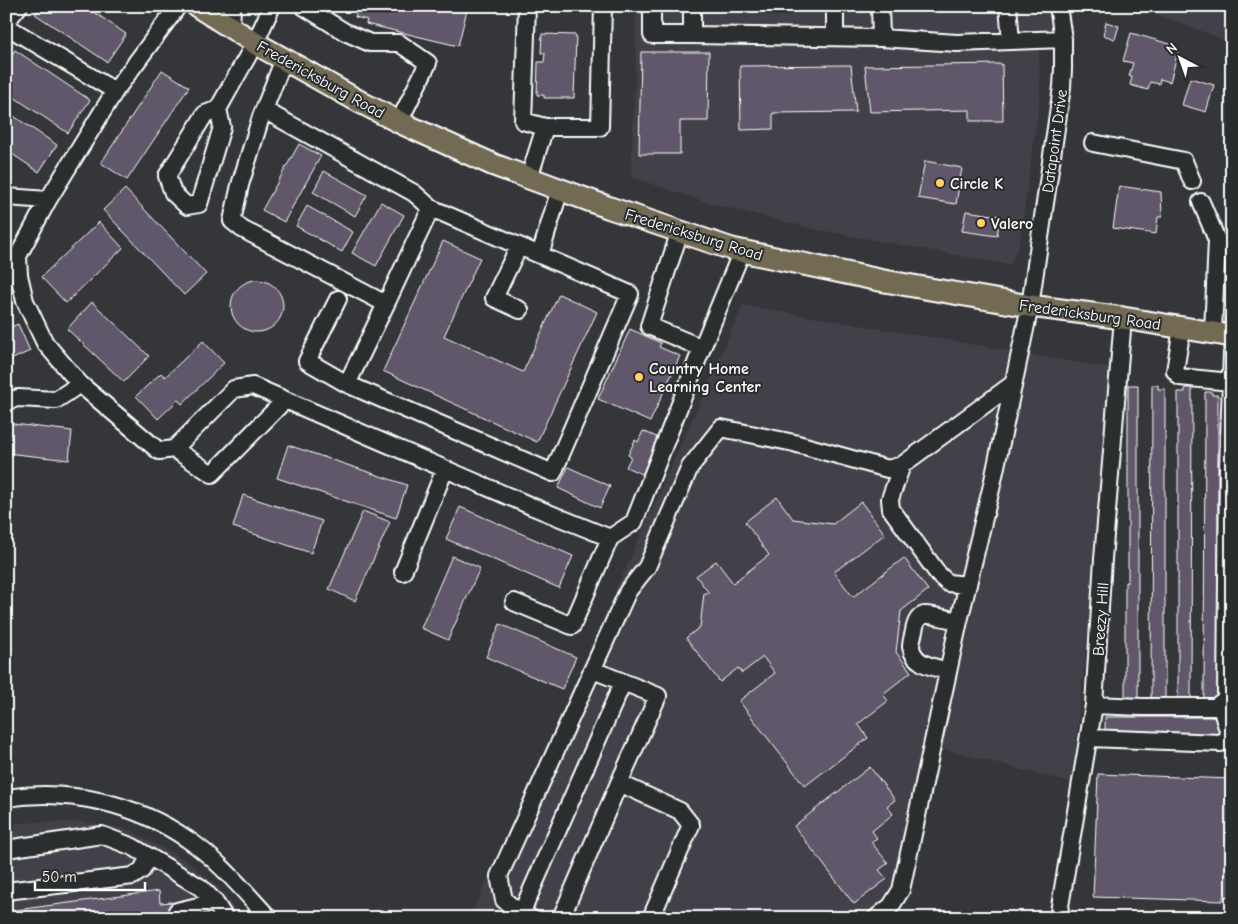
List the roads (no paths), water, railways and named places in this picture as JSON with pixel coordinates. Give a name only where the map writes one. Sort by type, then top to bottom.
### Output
[{"type":"main road","name":"Fredericksburg Road","points":[[197,6],[255,43],[399,122],[529,178],[732,249],[879,280],[1030,306],[1123,318],[1222,334]]},
{"type":"street","points":[[6,22],[19,6]]},
{"type":"street","points":[[178,6],[115,91],[48,200],[18,256],[19,275],[25,301],[45,344],[80,384],[159,451],[174,449],[234,388],[253,386],[531,506],[610,538]]},
{"type":"street","points":[[232,6],[232,29]]},
{"type":"street","points":[[218,109],[222,127],[198,204],[187,206],[173,194],[167,176],[205,114],[218,109],[255,43],[272,6]]},
{"type":"street","points":[[303,6],[345,32],[370,43],[399,42],[428,63],[399,122]]},
{"type":"street","points":[[527,6],[523,121],[545,126],[600,127],[603,6]]},
{"type":"street","points":[[652,6],[652,35],[881,38],[957,43],[1063,39]]},
{"type":"street","points":[[692,6],[692,35]]},
{"type":"street","points":[[835,6],[835,37]]},
{"type":"street","points":[[880,6],[881,38]]},
{"type":"street","points":[[1008,6],[1011,41]]},
{"type":"street","name":"Datapoint Drive","points":[[876,918],[891,906],[901,890],[959,621],[992,485],[1030,306],[1062,87],[1063,39],[1058,6]]},
{"type":"street","points":[[6,26],[115,91]]},
{"type":"street","points":[[284,59],[264,110],[240,185],[232,221],[242,230],[386,304]]},
{"type":"street","points":[[264,110],[414,193],[430,208],[630,294],[553,474],[347,384],[307,361],[338,299]]},
{"type":"street","points":[[529,178],[545,126]]},
{"type":"street","points":[[1093,143],[1184,161],[1192,181]]},
{"type":"street","points":[[540,255],[560,189]]},
{"type":"street","points":[[6,197],[48,200]]},
{"type":"street","points":[[1201,202],[1217,240],[1222,334]]},
{"type":"street","points":[[347,384],[430,208]]},
{"type":"street","points":[[680,231],[649,326],[702,348]]},
{"type":"street","points":[[519,246],[494,298],[520,310]]},
{"type":"street","points":[[514,602],[572,626],[610,538],[634,522],[742,251]]},
{"type":"street","name":"Breezy Hill","points":[[1058,918],[1094,705],[1123,318]]},
{"type":"street","points":[[1182,328],[1175,372],[1180,377],[1231,382]]},
{"type":"street","points":[[1094,705],[1215,707],[1226,699],[1228,467],[1232,353]]},
{"type":"street","points":[[6,401],[18,398],[56,400],[80,384]]},
{"type":"street","points":[[623,682],[524,917],[504,900],[498,876],[628,591],[646,567],[690,467],[721,428],[794,443],[888,469],[902,465],[1014,384]]},
{"type":"street","points":[[174,449],[212,474],[285,400]]},
{"type":"street","points":[[902,465],[890,499],[891,509],[939,575],[948,582],[968,585]]},
{"type":"street","points":[[403,572],[445,469]]},
{"type":"street","points":[[948,672],[925,665],[914,654],[911,645],[916,623],[926,615],[959,621]]},
{"type":"street","points":[[561,918],[658,696],[593,670]]},
{"type":"street","points":[[1089,738],[1221,743],[1230,737],[1220,704]]},
{"type":"street","points":[[619,783],[680,811],[691,824],[651,918]]},
{"type":"street","points":[[6,798],[52,795],[93,799],[130,810],[154,820],[187,838],[208,855],[239,884],[269,918]]},
{"type":"street","points":[[6,849],[102,835],[133,847],[200,887],[225,918]]},
{"type":"street","points":[[6,891],[133,876],[142,870],[149,857]]},
{"type":"street","points":[[177,911],[214,902]]},
{"type":"place","name":"Circle K","points":[[940,183]]},
{"type":"place","name":"Valero","points":[[981,223]]},
{"type":"place","name":"Country Home Learning Center","points":[[639,377]]}]
